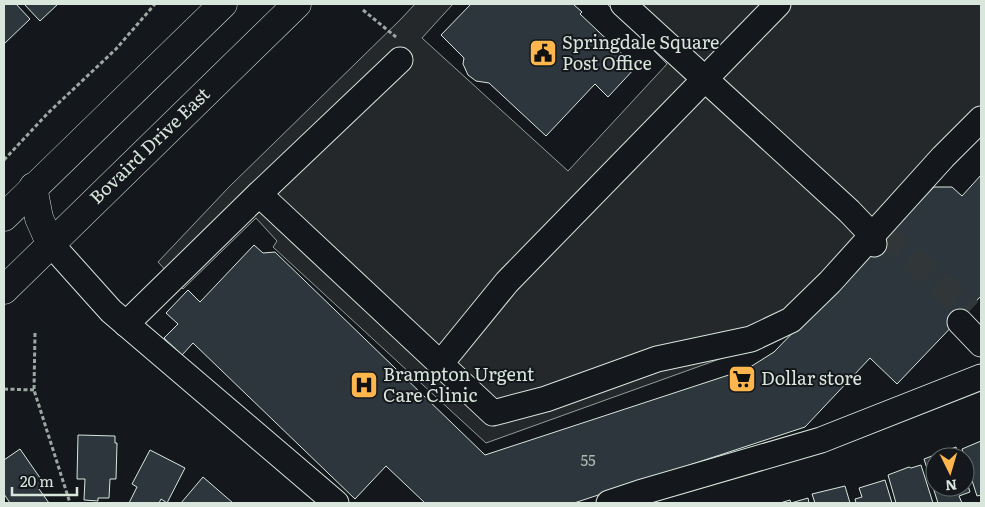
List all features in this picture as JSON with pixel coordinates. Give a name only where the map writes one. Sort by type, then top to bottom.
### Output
[{"type":"main road","points":[[4,217],[223,4]]},
{"type":"main road","name":"Bovaird Drive East","points":[[4,290],[50,243],[297,4]]},
{"type":"main road","points":[[33,187],[38,218],[50,243]]},
{"type":"lane","points":[[623,4],[849,210],[876,238]]},
{"type":"lane","points":[[440,363],[507,282],[778,4]]},
{"type":"lane","points":[[126,324],[259,194],[401,50]]},
{"type":"lane","points":[[259,194],[493,413],[546,399],[657,359],[751,339],[792,320],[876,238],[943,157],[981,119]]},
{"type":"lane","points":[[50,243],[111,311],[336,503]]},
{"type":"lane","points":[[970,318],[981,344]]},
{"type":"lane","points":[[609,503],[821,440],[981,377]]},
{"type":"path","points":[[4,160],[48,113],[116,49],[155,4]]},
{"type":"path","points":[[363,10],[393,36],[401,50]]},
{"type":"path","points":[[35,333],[34,390],[70,503]]},
{"type":"path","points":[[4,388],[34,390]]},
{"type":"shaded area","points":[[415,4],[453,4],[422,38],[568,171],[667,64],[607,4],[981,4],[981,108],[753,347],[486,443],[273,247],[277,241],[256,218],[183,289],[158,262],[229,187]]},
{"type":"building","points":[[4,4],[16,4],[30,19],[4,44]]},
{"type":"building","points":[[24,4],[58,4],[40,21]]},
{"type":"building","points":[[471,4],[573,4],[582,12],[580,14],[636,67],[608,97],[595,84],[546,136],[489,83],[476,81],[468,75],[463,64],[464,58],[441,35]]},
{"type":"building","points":[[981,175],[981,296],[897,384],[870,358],[805,427],[574,503],[425,503],[386,466],[355,499],[193,343],[182,355],[164,338],[178,324],[166,313],[188,290],[200,302],[254,245],[263,253],[275,252],[485,455],[747,369],[774,352],[934,187],[952,187],[962,196]]},
{"type":"building","points":[[78,435],[115,436],[115,443],[117,443],[116,479],[110,479],[109,498],[98,498],[98,501],[84,500],[85,479],[77,479]]},
{"type":"building","points":[[981,441],[981,495],[977,496],[975,490],[975,447],[967,447]]},
{"type":"building","points":[[20,449],[45,485],[39,489],[49,503],[10,503],[4,494],[4,460]]},
{"type":"building","points":[[150,450],[185,468],[167,503],[161,499],[159,503],[129,503],[137,487],[132,484]]},
{"type":"building","points":[[921,465],[925,478],[925,497],[931,497],[933,503],[896,503],[888,475],[909,467]]},
{"type":"building","points":[[203,477],[233,503],[181,503]]},
{"type":"building","points":[[885,480],[892,503],[856,503],[855,499],[862,497],[859,488]]},
{"type":"building","points":[[845,486],[850,503],[815,503],[812,494]]},
{"type":"building","points":[[936,497],[959,497],[962,503],[938,503]]},
{"type":"building","points":[[808,498],[809,503],[791,503]]},
{"type":"building","points":[[790,500],[791,503],[780,503]]},
{"type":"tunnel","points":[[883,233],[970,311]]},
{"type":"place","name":"Springdale Square Post Office","points":[[543,53]]},
{"type":"place","name":"Dollar store","points":[[742,379]]},
{"type":"place","name":"Brampton Urgent Care Clinic","points":[[364,385]]}]
